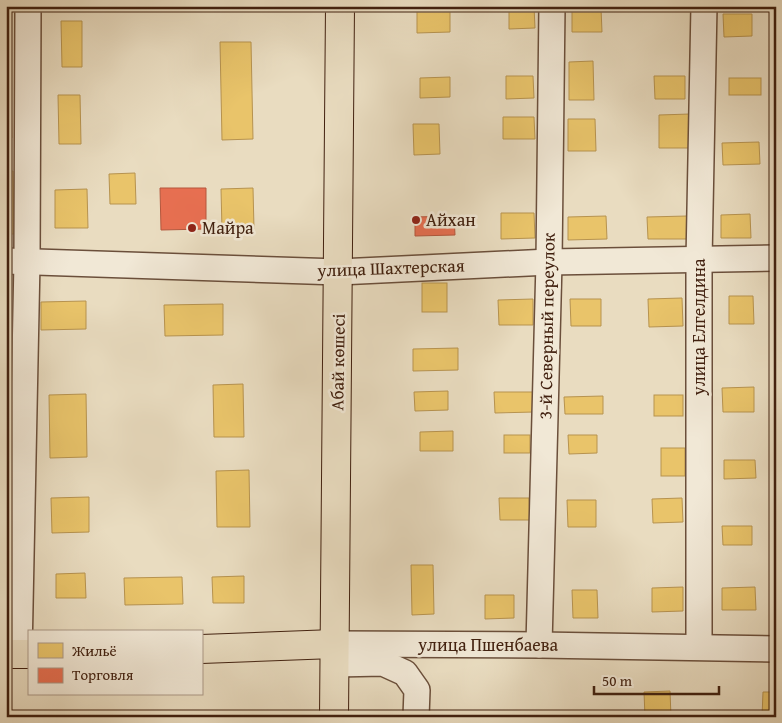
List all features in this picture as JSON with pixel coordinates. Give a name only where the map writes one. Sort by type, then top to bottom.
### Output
[{"type":"main road","name":"Абай көшесі","points":[[334,717],[340,6]]},
{"type":"main road","name":"улица Пшенбаева","points":[[202,649],[334,654]]},
{"type":"street","points":[[18,654],[17,261],[28,6]]},
{"type":"street","name":"3-й Северный переулок","points":[[540,645],[549,262],[552,6]]},
{"type":"street","name":"улица Елгелдина","points":[[699,647],[699,260],[704,6]]},
{"type":"street","name":"улица Шахтерская","points":[[17,261],[339,272],[549,262],[776,258]]},
{"type":"street","name":"улица Пшенбаева","points":[[334,654],[540,645],[776,649]]},
{"type":"street","points":[[334,654],[383,663],[405,673],[417,690],[416,717]]},
{"type":"building: Жильё","points":[[6,6],[10,6],[11,57],[6,57]]},
{"type":"building: Жильё","points":[[509,6],[534,6],[535,28],[509,29]]},
{"type":"building: Жильё","points":[[417,8],[450,8],[450,32],[417,33]]},
{"type":"building: Жильё","points":[[601,8],[602,32],[572,32],[572,9]]},
{"type":"building: Жильё","points":[[723,14],[752,14],[752,36],[724,37]]},
{"type":"building: Жильё","points":[[61,21],[82,21],[82,67],[62,67]]},
{"type":"building: Жильё","points":[[220,42],[251,42],[253,139],[222,140]]},
{"type":"building: Жильё","points":[[593,61],[594,100],[569,100],[569,62]]},
{"type":"building: Жильё","points":[[506,76],[533,76],[534,98],[506,99]]},
{"type":"building: Жильё","points":[[654,76],[685,76],[685,99],[655,99]]},
{"type":"building: Жильё","points":[[450,77],[450,97],[420,98],[420,78]]},
{"type":"building: Жильё","points":[[729,78],[761,78],[761,95],[729,95]]},
{"type":"building: Жильё","points":[[6,89],[11,89],[12,138],[6,138]]},
{"type":"building: Жильё","points":[[58,95],[80,95],[81,144],[59,144]]},
{"type":"building: Жильё","points":[[690,114],[691,148],[659,148],[659,115]]},
{"type":"building: Жильё","points":[[503,117],[534,117],[535,139],[503,139]]},
{"type":"building: Жильё","points":[[568,119],[595,119],[596,151],[568,151]]},
{"type":"building: Жильё","points":[[413,124],[439,124],[440,154],[414,155]]},
{"type":"building: Жильё","points":[[759,142],[760,164],[723,165],[722,143]]},
{"type":"building: Жильё","points":[[13,171],[14,234],[6,234],[6,172]]},
{"type":"building: Жильё","points":[[135,173],[136,204],[110,204],[109,174]]},
{"type":"building: Жильё","points":[[253,188],[254,229],[222,230],[221,189]]},
{"type":"building: Жильё","points":[[87,189],[88,228],[55,228],[55,190]]},
{"type":"building: Жильё","points":[[501,213],[534,213],[535,238],[501,239]]},
{"type":"building: Жильё","points":[[750,214],[751,238],[721,238],[721,215]]},
{"type":"building: Жильё","points":[[606,216],[607,239],[568,240],[568,217]]},
{"type":"building: Жильё","points":[[687,216],[687,239],[648,239],[647,217]]},
{"type":"building: Жильё","points":[[422,283],[447,283],[447,312],[422,312]]},
{"type":"building: Жильё","points":[[729,296],[753,296],[754,324],[729,324]]},
{"type":"building: Жильё","points":[[682,298],[683,326],[649,327],[648,299]]},
{"type":"building: Жильё","points":[[533,299],[533,325],[499,325],[498,300]]},
{"type":"building: Жильё","points":[[570,299],[601,299],[601,326],[571,326]]},
{"type":"building: Жильё","points":[[86,301],[86,329],[41,330],[41,302]]},
{"type":"building: Жильё","points":[[223,304],[223,335],[165,336],[164,305]]},
{"type":"building: Жильё","points":[[458,348],[458,370],[413,371],[413,349]]},
{"type":"building: Жильё","points":[[243,384],[244,437],[214,437],[213,385]]},
{"type":"building: Жильё","points":[[754,387],[754,412],[723,412],[722,388]]},
{"type":"building: Жильё","points":[[448,391],[448,410],[415,411],[414,392]]},
{"type":"building: Жильё","points":[[494,392],[534,392],[534,412],[495,413]]},
{"type":"building: Жильё","points":[[86,394],[87,457],[50,458],[49,395]]},
{"type":"building: Жильё","points":[[654,395],[683,395],[683,416],[654,416]]},
{"type":"building: Жильё","points":[[603,396],[603,414],[565,414],[564,397]]},
{"type":"building: Жильё","points":[[453,431],[453,451],[420,451],[420,432]]},
{"type":"building: Жильё","points":[[504,435],[530,435],[530,453],[504,453]]},
{"type":"building: Жильё","points":[[568,435],[597,435],[597,453],[569,454]]},
{"type":"building: Жильё","points":[[661,448],[685,448],[685,476],[661,476]]},
{"type":"building: Жильё","points":[[724,460],[755,460],[756,478],[724,479]]},
{"type":"building: Жильё","points":[[249,470],[250,527],[217,527],[216,471]]},
{"type":"building: Жильё","points":[[89,497],[89,532],[52,533],[51,498]]},
{"type":"building: Жильё","points":[[499,498],[529,498],[530,520],[500,520]]},
{"type":"building: Жильё","points":[[682,498],[683,522],[653,523],[652,499]]},
{"type":"building: Жильё","points":[[567,500],[596,500],[596,527],[568,527]]},
{"type":"building: Жильё","points":[[722,526],[752,526],[752,545],[723,545]]},
{"type":"building: Жильё","points":[[411,565],[433,565],[434,614],[412,615]]},
{"type":"building: Жильё","points":[[85,573],[86,598],[56,598],[56,574]]},
{"type":"building: Жильё","points":[[244,576],[244,603],[213,603],[212,577]]},
{"type":"building: Жильё","points":[[182,577],[183,604],[125,605],[124,578]]},
{"type":"building: Жильё","points":[[683,587],[683,611],[652,612],[652,588]]},
{"type":"building: Жильё","points":[[755,587],[756,610],[722,610],[722,588]]},
{"type":"building: Жильё","points":[[572,590],[597,590],[598,618],[573,618]]},
{"type":"building: Жильё","points":[[485,595],[514,595],[514,618],[485,619]]},
{"type":"building: Жильё","points":[[670,691],[671,717],[645,717],[644,692]]},
{"type":"building: Жильё","points":[[763,692],[776,692],[776,717],[762,717]]},
{"type":"building: Жильё","points":[[703,715],[742,715],[742,717],[703,717]]},
{"type":"building: Торговля","points":[[160,188],[206,188],[206,229],[161,230]]},
{"type":"building: Торговля","points":[[454,216],[455,235],[415,236],[415,217]]},
{"type":"building: Торговля","points":[[420,715],[455,715],[455,717],[420,717]]},
{"type":"place","name":"Айхан","points":[[416,220]]},
{"type":"place","name":"Майра","points":[[192,228]]}]
